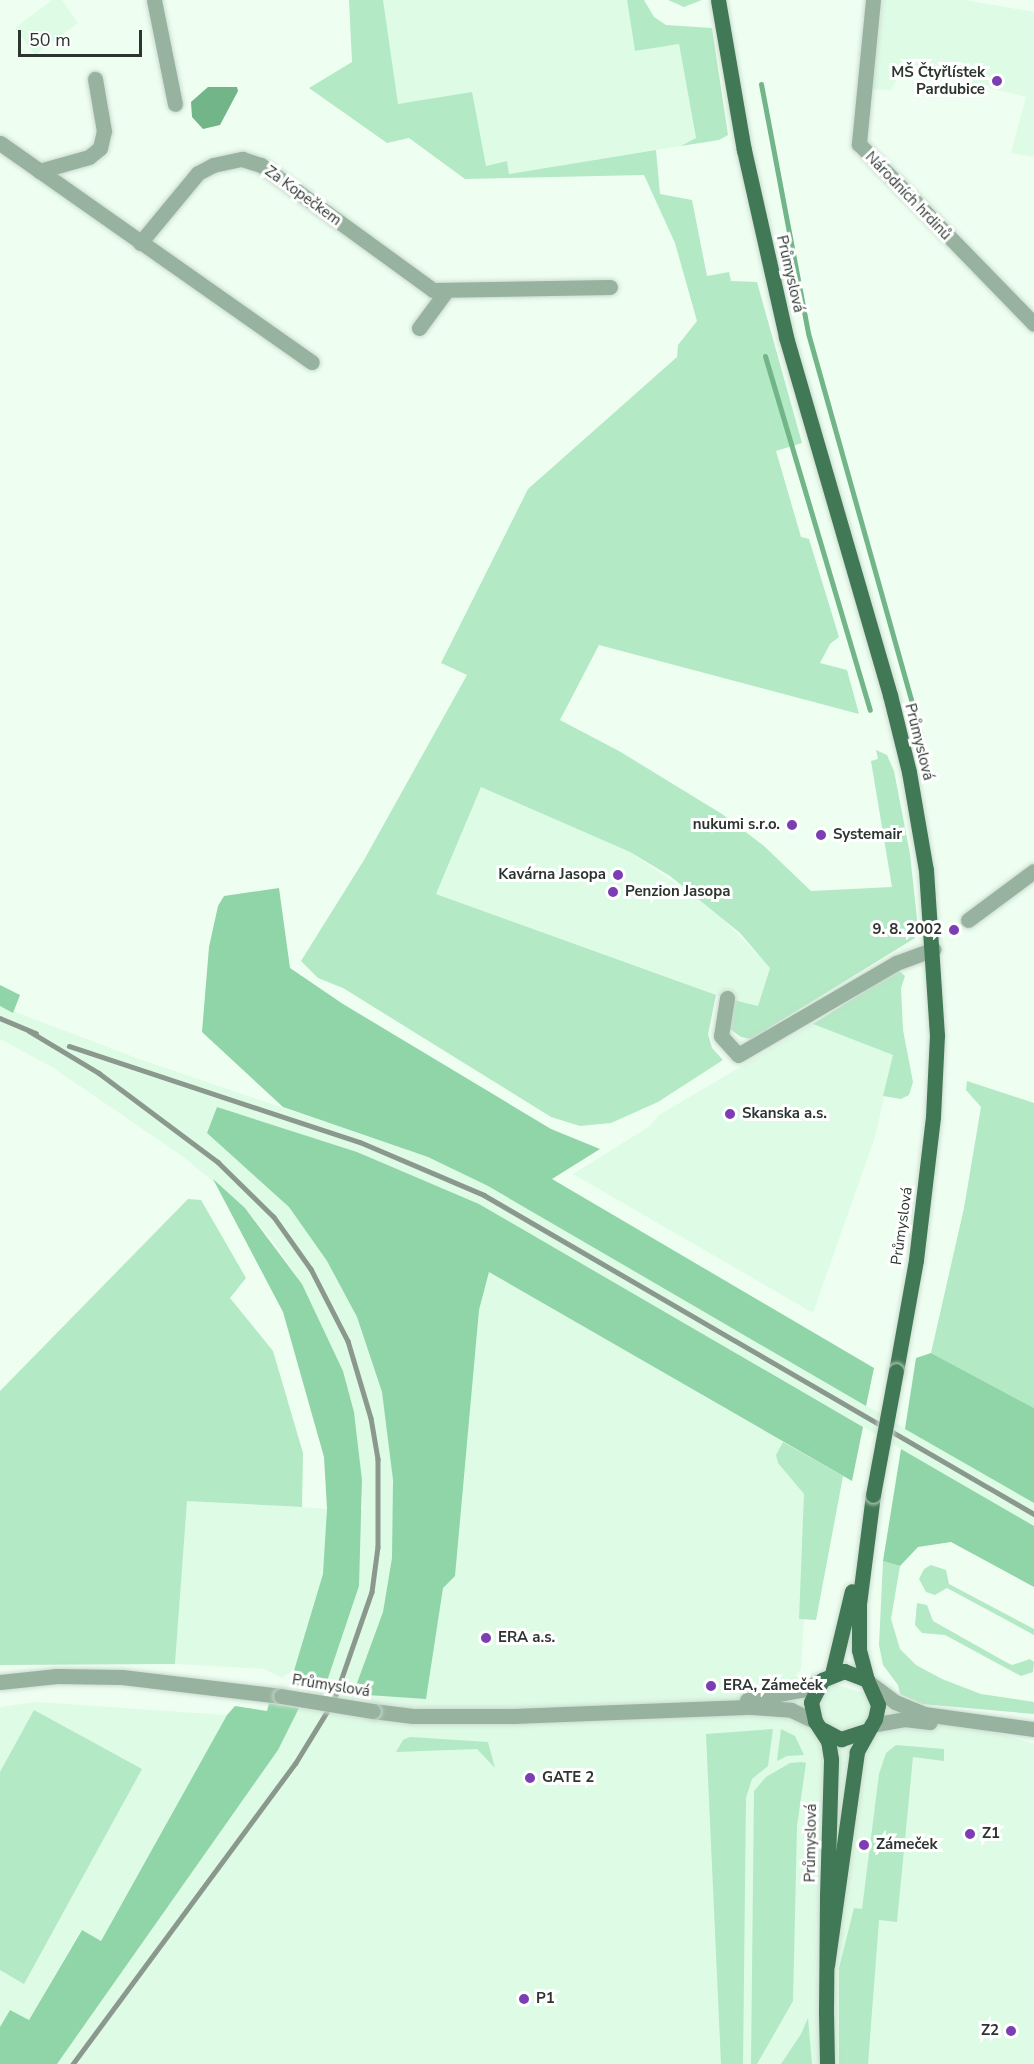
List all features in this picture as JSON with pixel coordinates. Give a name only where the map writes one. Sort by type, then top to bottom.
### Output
[{"type":"main road","name":"Průmyslová","points":[[719,4],[744,150],[786,337],[909,772],[926,870],[934,949],[937,1035],[932,1129],[917,1251],[873,1495],[859,1604],[859,1650],[878,1705],[856,1752],[827,1965]]},
{"type":"main road","name":"Průmyslová","points":[[827,2064],[831,1759],[828,1741],[817,1723],[811,1702],[827,1677],[873,1495]]},
{"type":"main road","name":"Průmyslová","points":[[827,1677],[850,1672],[869,1682]]},
{"type":"main road","name":"Průmyslová","points":[[817,1723],[841,1738],[869,1728]]},
{"type":"street","points":[[154,0],[175,104]]},
{"type":"street","name":"Národních hrdinů","points":[[873,0],[859,144],[1034,324]]},
{"type":"street","points":[[39,171],[89,158],[100,148],[105,131],[95,79]]},
{"type":"street","points":[[0,142],[140,243],[312,362]]},
{"type":"street","name":"Za Kopečkem","points":[[140,243],[205,168],[234,160],[249,160],[261,165],[433,290],[610,287]]},
{"type":"street","points":[[419,328],[447,290]]},
{"type":"street","points":[[968,920],[1034,871]]},
{"type":"street","points":[[727,998],[721,1036],[738,1055],[896,963],[934,949]]},
{"type":"street","name":"Průmyslová","points":[[0,1682],[57,1676],[122,1677],[281,1696],[412,1716],[513,1716],[657,1709],[779,1707],[817,1723]]},
{"type":"street","name":"Průmyslová","points":[[657,1709],[780,1694],[827,1677]]},
{"type":"street","name":"Průmyslová","points":[[869,1682],[903,1706],[971,1722]]},
{"type":"street","name":"Průmyslová","points":[[869,1728],[904,1719],[971,1722],[1034,1729]]},
{"type":"shaded area","points":[[52,0],[62,0],[78,23],[35,55],[15,28]]},
{"type":"shaded area","points":[[349,0],[383,0],[398,104],[472,92],[486,166],[507,161],[509,174],[656,150],[660,194],[692,200],[707,276],[729,272],[731,281],[757,282],[802,443],[776,451],[801,537],[809,539],[839,637],[830,644],[820,663],[847,670],[859,714],[599,645],[560,720],[619,751],[722,814],[764,846],[811,891],[892,887],[871,761],[878,759],[876,750],[887,755],[894,771],[910,854],[917,919],[915,938],[751,1039],[741,1037],[730,1029],[734,1000],[758,1006],[770,968],[740,933],[670,876],[630,852],[481,787],[436,894],[716,995],[708,1034],[712,1048],[723,1060],[658,1102],[611,1123],[580,1126],[551,1117],[343,988],[318,978],[301,961],[364,860],[467,675],[441,663],[528,489],[677,357],[678,345],[697,321],[675,243],[644,175],[465,179],[409,138],[387,143],[309,88],[352,62]]},
{"type":"shaded area","points":[[382,0],[627,0],[635,51],[679,44],[696,139],[681,146],[509,174],[507,161],[486,166],[398,104]]},
{"type":"shaded area","points":[[627,0],[644,0],[654,17],[666,25],[712,28],[728,135],[719,140],[681,146],[696,138],[679,44],[635,51]]},
{"type":"shaded area","points":[[668,0],[702,0],[684,7]]},
{"type":"shaded area","name":"MŠ Čtyřlístek Pardubice","points":[[883,0],[965,0],[1034,12],[1034,157],[1011,153],[1026,97],[902,67],[891,91],[872,89]]},
{"type":"shaded area","points":[[208,87],[237,87],[238,91],[220,125],[203,129],[192,117],[191,102]]},
{"type":"shaded area","points":[[481,787],[630,852],[713,909],[770,967],[758,1006],[707,993],[436,894]]},
{"type":"shaded area","points":[[279,888],[290,968],[343,1004],[551,1129],[600,1149],[552,1179],[874,1368],[866,1406],[488,1186],[428,1157],[283,1107],[202,1032],[209,947],[218,906],[224,896]]},
{"type":"shaded area","points":[[898,970],[905,976],[901,988],[903,1030],[913,1082],[909,1095],[901,1099],[883,1096],[893,1055],[813,1024]]},
{"type":"shaded area","points":[[0,985],[20,995],[13,1013],[0,1006]]},
{"type":"shaded area","points":[[0,1006],[139,1059],[428,1157],[488,1186],[1034,1503],[1034,1526],[479,1204],[357,1152],[216,1108],[252,1170],[289,1207],[327,1261],[357,1317],[382,1392],[391,1445],[394,1513],[479,1310],[489,1272],[843,1476],[816,1620],[804,1619],[801,1670],[797,1673],[1034,1744],[1034,2064],[57,2064],[278,1750],[315,1676],[294,1670],[282,1678],[264,1669],[175,1664],[187,1500],[363,1511],[362,1480],[354,1412],[343,1371],[302,1284],[275,1244],[245,1208],[182,1156],[52,1067],[0,1039]]},
{"type":"shaded area","points":[[813,1024],[894,1055],[875,1137],[813,1313],[573,1174],[650,1126],[659,1115]]},
{"type":"shaded area","points":[[967,1081],[1034,1103],[1034,1408],[931,1353],[964,1208],[981,1107],[966,1090]]},
{"type":"shaded area","points":[[217,1107],[357,1152],[479,1204],[863,1427],[852,1481],[489,1272],[479,1310],[455,1576],[443,1588],[426,1699],[353,1694],[383,1612],[392,1558],[393,1480],[382,1392],[357,1317],[327,1261],[289,1207],[207,1133]]},
{"type":"shaded area","points":[[213,1179],[245,1208],[302,1284],[343,1371],[354,1412],[362,1480],[359,1586],[324,1690],[290,1684],[323,1574],[327,1509],[324,1457],[283,1312]]},
{"type":"shaded area","points":[[188,1199],[201,1200],[246,1278],[230,1298],[273,1351],[303,1453],[302,1507],[187,1501],[175,1664],[0,1665],[0,1391]]},
{"type":"shaded area","points":[[931,1353],[1034,1408],[1034,1503],[905,1429],[916,1358]]},
{"type":"shaded area","points":[[783,1442],[843,1476],[816,1620],[799,1619],[804,1494],[778,1463],[776,1455]]},
{"type":"shaded area","points":[[901,1449],[1034,1526],[1034,1587],[951,1542],[918,1547],[900,1566],[883,1561]]},
{"type":"shaded area","points":[[883,1561],[900,1566],[891,1619],[900,1649],[916,1665],[942,1679],[981,1694],[1034,1702],[1034,1714],[922,1704],[900,1694],[898,1685],[883,1665],[879,1645]]},
{"type":"shaded area","points":[[931,1565],[946,1570],[949,1584],[1034,1629],[1034,1635],[947,1588],[935,1595],[926,1592],[919,1579],[924,1569]]},
{"type":"shaded area","points":[[917,1603],[927,1605],[933,1621],[1012,1665],[1030,1659],[1034,1662],[1033,1672],[1021,1676],[945,1635],[922,1633],[915,1625]]},
{"type":"shaded area","points":[[36,1702],[227,1715],[100,1942],[81,1930],[29,2020],[10,2010],[0,2027],[0,1707]]},
{"type":"shaded area","points":[[269,1703],[299,1708],[278,1750],[57,2064],[0,2064],[0,2027],[10,2010],[29,2020],[82,1930],[101,1941],[227,1715],[235,1706],[267,1711]]},
{"type":"shaded area","points":[[34,1710],[142,1769],[24,1984],[0,1970],[0,1772]]},
{"type":"shaded area","points":[[773,1729],[768,1766],[752,1779],[746,1798],[743,2064],[721,2064],[706,1734]]},
{"type":"shaded area","points":[[781,1729],[795,1736],[804,1755],[787,1756],[777,1761]]},
{"type":"shaded area","points":[[410,1737],[488,1742],[495,1768],[477,1749],[396,1752],[403,1740]]},
{"type":"shaded area","points":[[896,1745],[944,1749],[944,1761],[913,1757],[897,1922],[879,1920],[868,2064],[839,2064],[839,1968],[854,1908],[862,1909],[879,1774],[886,1753]]},
{"type":"shaded area","points":[[790,1763],[806,1763],[797,1826],[793,2001],[757,2064],[751,2064],[754,1791],[766,1777]]},
{"type":"shaded area","points":[[808,2018],[812,2064],[781,2064],[801,2034]]},
{"type":"waterway","points":[[761,84],[808,333],[921,736]]},
{"type":"waterway","points":[[765,356],[870,710]]},
{"type":"railway","points":[[0,1018],[36,1033]]},
{"type":"railway","points":[[29,1031],[99,1073],[218,1162],[274,1217],[311,1269],[348,1341],[371,1418],[378,1459],[378,1547],[372,1592],[334,1701],[296,1763],[73,2064]]},
{"type":"railway","points":[[69,1046],[360,1142],[484,1195],[1034,1514]]},
{"type":"place","name":"MŠ Čtyřlístek Pardubice","points":[[997,81]]},
{"type":"place","name":"nukumi s.r.o.","points":[[792,825]]},
{"type":"place","name":"Systemair","points":[[821,835]]},
{"type":"place","name":"Kavárna Jasopa","points":[[618,875]]},
{"type":"place","name":"Penzion Jasopa","points":[[613,892]]},
{"type":"place","name":"9. 8. 2002","points":[[954,930]]},
{"type":"place","name":"Skanska a.s.","points":[[730,1114]]},
{"type":"place","name":"ERA a.s.","points":[[486,1638]]},
{"type":"place","name":"ERA, Zámeček","points":[[711,1686]]},
{"type":"place","name":"GATE 2","points":[[530,1778]]},
{"type":"place","name":"Z1","points":[[970,1834]]},
{"type":"place","name":"Zámeček","points":[[864,1845]]},
{"type":"place","name":"P1","points":[[524,1999]]},
{"type":"place","name":"Z2","points":[[1011,2031]]}]
